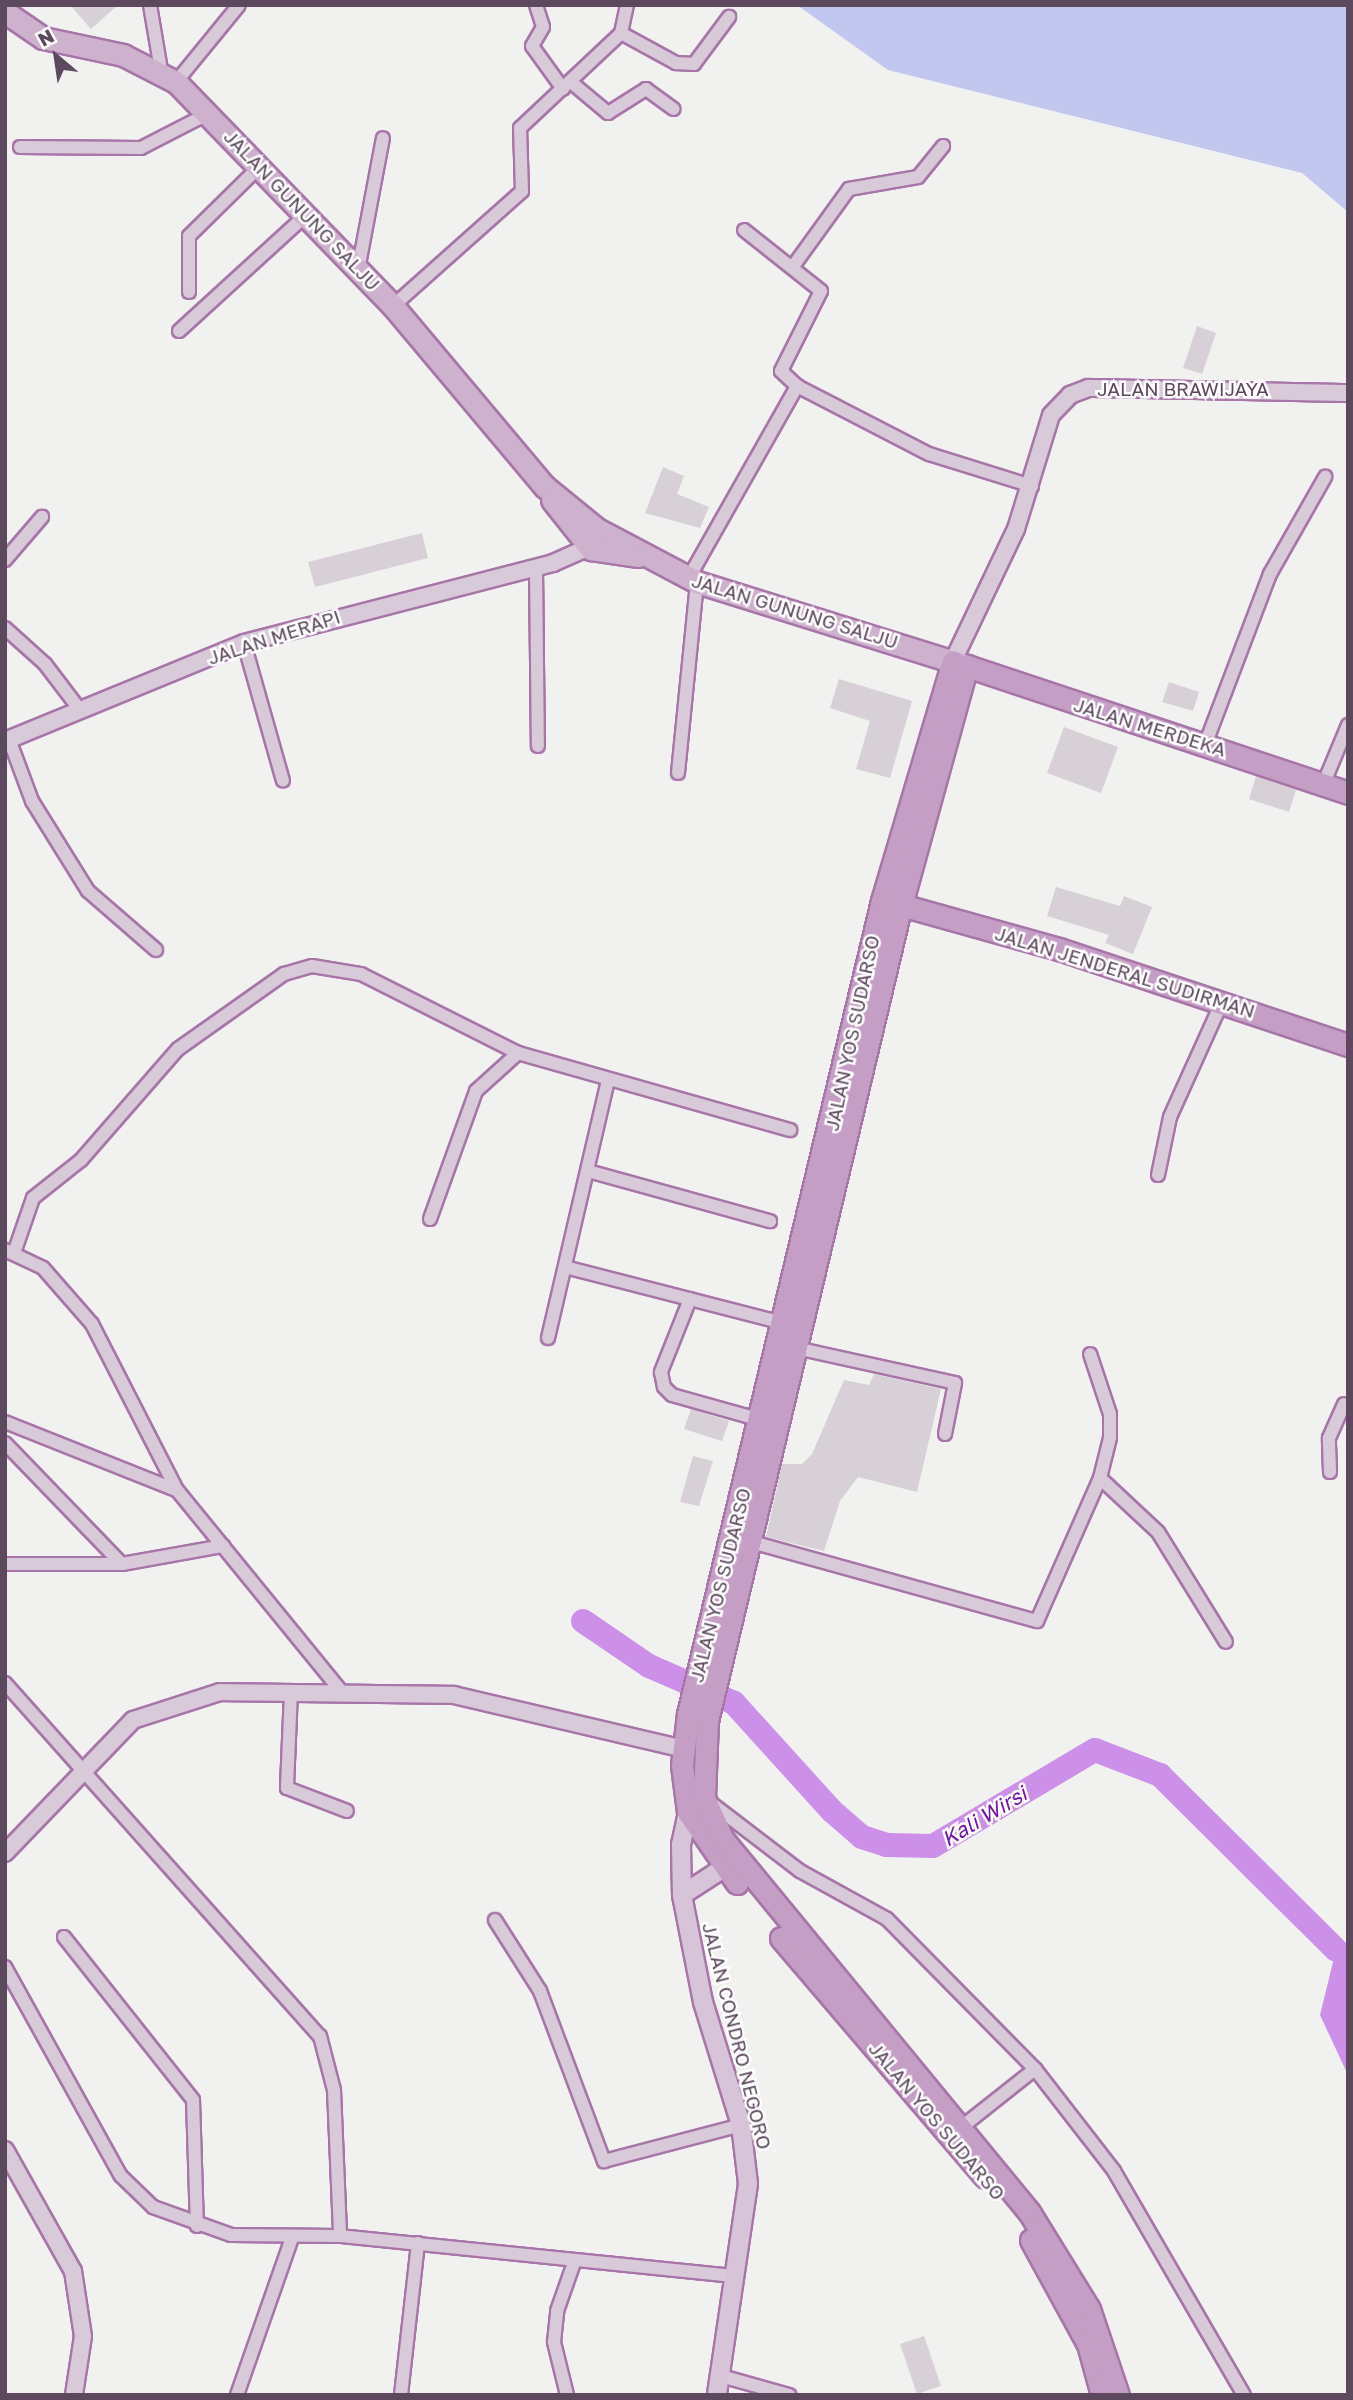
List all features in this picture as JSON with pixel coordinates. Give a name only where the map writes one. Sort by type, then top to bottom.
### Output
[{"type":"highway","name":"JALAN MERDEKA","points":[[960,663],[1348,793]]},
{"type":"highway","name":"JALAN YOS SUDARSO","points":[[960,663],[901,905],[823,1201],[783,1323],[699,1668],[696,1805],[1034,2244],[1088,2344],[1102,2395]]},
{"type":"highway","name":"JALAN YOS SUDARSO","points":[[960,663],[881,901],[796,1348],[748,1541],[721,1673],[684,1749],[696,1805],[725,1867],[873,2032],[963,2126],[1074,2281],[1118,2395]]},
{"type":"highway","name":"JALAN JENDERAL SUDIRMAN","points":[[901,905],[1222,1002],[1348,1045]]},
{"type":"main road","name":"JALAN GUNUNG SALJU","points":[[5,12],[43,38],[169,76],[209,113],[393,306],[544,486],[592,537],[693,580],[960,663]]},
{"type":"main road","name":"JALAN CONDRO NEGORO","points":[[696,1805],[680,1852],[682,1895],[703,2002],[741,2125],[748,2184],[717,2395]]},
{"type":"main road","points":[[682,1895],[725,1867]]},
{"type":"street","points":[[150,5],[169,76]]},
{"type":"street","points":[[169,76],[239,5]]},
{"type":"street","points":[[536,5],[543,27],[532,46],[567,86],[608,113],[646,89],[674,109]]},
{"type":"street","points":[[393,306],[522,191],[520,128],[621,33],[627,5]]},
{"type":"street","points":[[621,33],[676,63],[694,64],[729,17]]},
{"type":"street","points":[[20,147],[141,148],[209,113]]},
{"type":"street","points":[[358,270],[383,138]]},
{"type":"street","points":[[794,265],[849,189],[924,174],[943,146]]},
{"type":"street","points":[[189,292],[189,236],[259,167]]},
{"type":"street","points":[[179,331],[306,215]]},
{"type":"street","points":[[744,230],[794,265],[821,291],[781,371],[797,386],[929,454],[1031,486]]},
{"type":"street","points":[[678,773],[693,580],[797,386]]},
{"type":"street","name":"JALAN BRAWIJAYA","points":[[960,663],[1031,486],[1051,415],[1079,391],[1348,393]]},
{"type":"street","points":[[1205,745],[1270,574],[1325,477]]},
{"type":"street","points":[[5,560],[42,517]]},
{"type":"street","name":"JALAN MERAPI","points":[[7,740],[244,643],[553,563],[592,537]]},
{"type":"street","points":[[536,567],[538,746]]},
{"type":"street","points":[[5,628],[45,664],[80,710]]},
{"type":"street","points":[[244,643],[283,781]]},
{"type":"street","points":[[1324,785],[1348,725]]},
{"type":"street","points":[[7,740],[32,801],[88,891],[156,950]]},
{"type":"street","points":[[341,1691],[177,1490],[105,1343],[43,1268],[10,1252],[33,1198],[81,1160],[160,1066],[294,969],[362,974],[518,1053],[608,1081],[790,1130]]},
{"type":"street","points":[[1158,1175],[1170,1117],[1222,1002]]},
{"type":"street","points":[[430,1219],[476,1091],[518,1053]]},
{"type":"street","points":[[548,1338],[608,1081]]},
{"type":"street","points":[[588,1171],[770,1221]]},
{"type":"street","points":[[565,1267],[783,1323]]},
{"type":"street","points":[[690,1299],[661,1372],[664,1387],[671,1395],[761,1420]]},
{"type":"street","points":[[796,1348],[955,1382],[945,1434]]},
{"type":"street","points":[[748,1541],[1035,1621],[1100,1478],[1111,1426],[1090,1354]]},
{"type":"street","points":[[1330,1472],[1329,1438],[1347,1403]]},
{"type":"street","points":[[5,1422],[177,1490]]},
{"type":"street","points":[[5,1443],[122,1564]]},
{"type":"street","points":[[1100,1478],[1158,1532],[1226,1642]]},
{"type":"street","points":[[5,1564],[122,1564],[223,1546]]},
{"type":"street","points":[[5,1683],[320,2036],[334,2091],[340,2236]]},
{"type":"street","points":[[291,1691],[286,1788],[347,1811]]},
{"type":"street","points":[[5,1853],[81,1768],[155,1709],[220,1692],[341,1691],[454,1695],[684,1749]]},
{"type":"street","points":[[696,1805],[800,1871],[887,1919],[1035,2069],[1114,2171],[1244,2395]]},
{"type":"street","points":[[495,1920],[540,1991],[604,2161],[741,2125]]},
{"type":"street","points":[[64,1937],[193,2100],[197,2226]]},
{"type":"street","points":[[5,1967],[121,2176],[153,2207],[197,2226],[292,2238],[340,2236],[418,2243],[735,2276]]},
{"type":"street","points":[[963,2126],[1035,2069]]},
{"type":"street","points":[[5,2150],[73,2271],[83,2336],[74,2395]]},
{"type":"street","points":[[237,2395],[292,2238]]},
{"type":"street","points":[[401,2395],[418,2243]]},
{"type":"street","points":[[567,2395],[554,2342],[557,2311],[575,2260]]},
{"type":"street","points":[[721,2376],[789,2395]]},
{"type":"shaded area","points":[[797,5],[1348,5],[1348,212],[1302,173],[888,70]]},
{"type":"shaded area","points":[[1348,1944],[1348,2075],[1320,2015],[1336,1950]]},
{"type":"building","points":[[70,5],[118,5],[91,29]]},
{"type":"building","points":[[1197,326],[1216,333],[1202,374],[1183,368]]},
{"type":"building","points":[[663,467],[684,476],[677,494],[709,507],[700,528],[645,513]]},
{"type":"building","points":[[422,533],[428,558],[315,587],[308,562]]},
{"type":"building","points":[[839,679],[912,701],[890,778],[856,769],[870,721],[830,708]]},
{"type":"building","points":[[1169,682],[1199,692],[1193,711],[1162,702]]},
{"type":"building","points":[[1064,727],[1118,747],[1101,793],[1047,773]]},
{"type":"building","points":[[1256,776],[1296,790],[1289,812],[1249,799]]},
{"type":"building","points":[[1056,887],[1120,906],[1124,896],[1152,907],[1133,954],[1105,943],[1109,935],[1047,916]]},
{"type":"building","points":[[874,1374],[941,1389],[917,1492],[858,1477],[840,1501],[824,1551],[766,1537],[782,1464],[802,1464],[812,1454],[844,1380],[869,1385]]},
{"type":"building","points":[[691,1409],[729,1421],[722,1441],[684,1429]]},
{"type":"building","points":[[693,1456],[713,1461],[699,1506],[680,1502]]},
{"type":"building","points":[[924,2336],[941,2386],[917,2394],[900,2344]]},
{"type":"waterway","name":"Kali Wirsi","points":[[583,1621],[649,1666],[734,1703],[832,1811],[862,1837],[887,1845],[933,1846],[1095,1750],[1160,1775],[1336,1950]]}]
